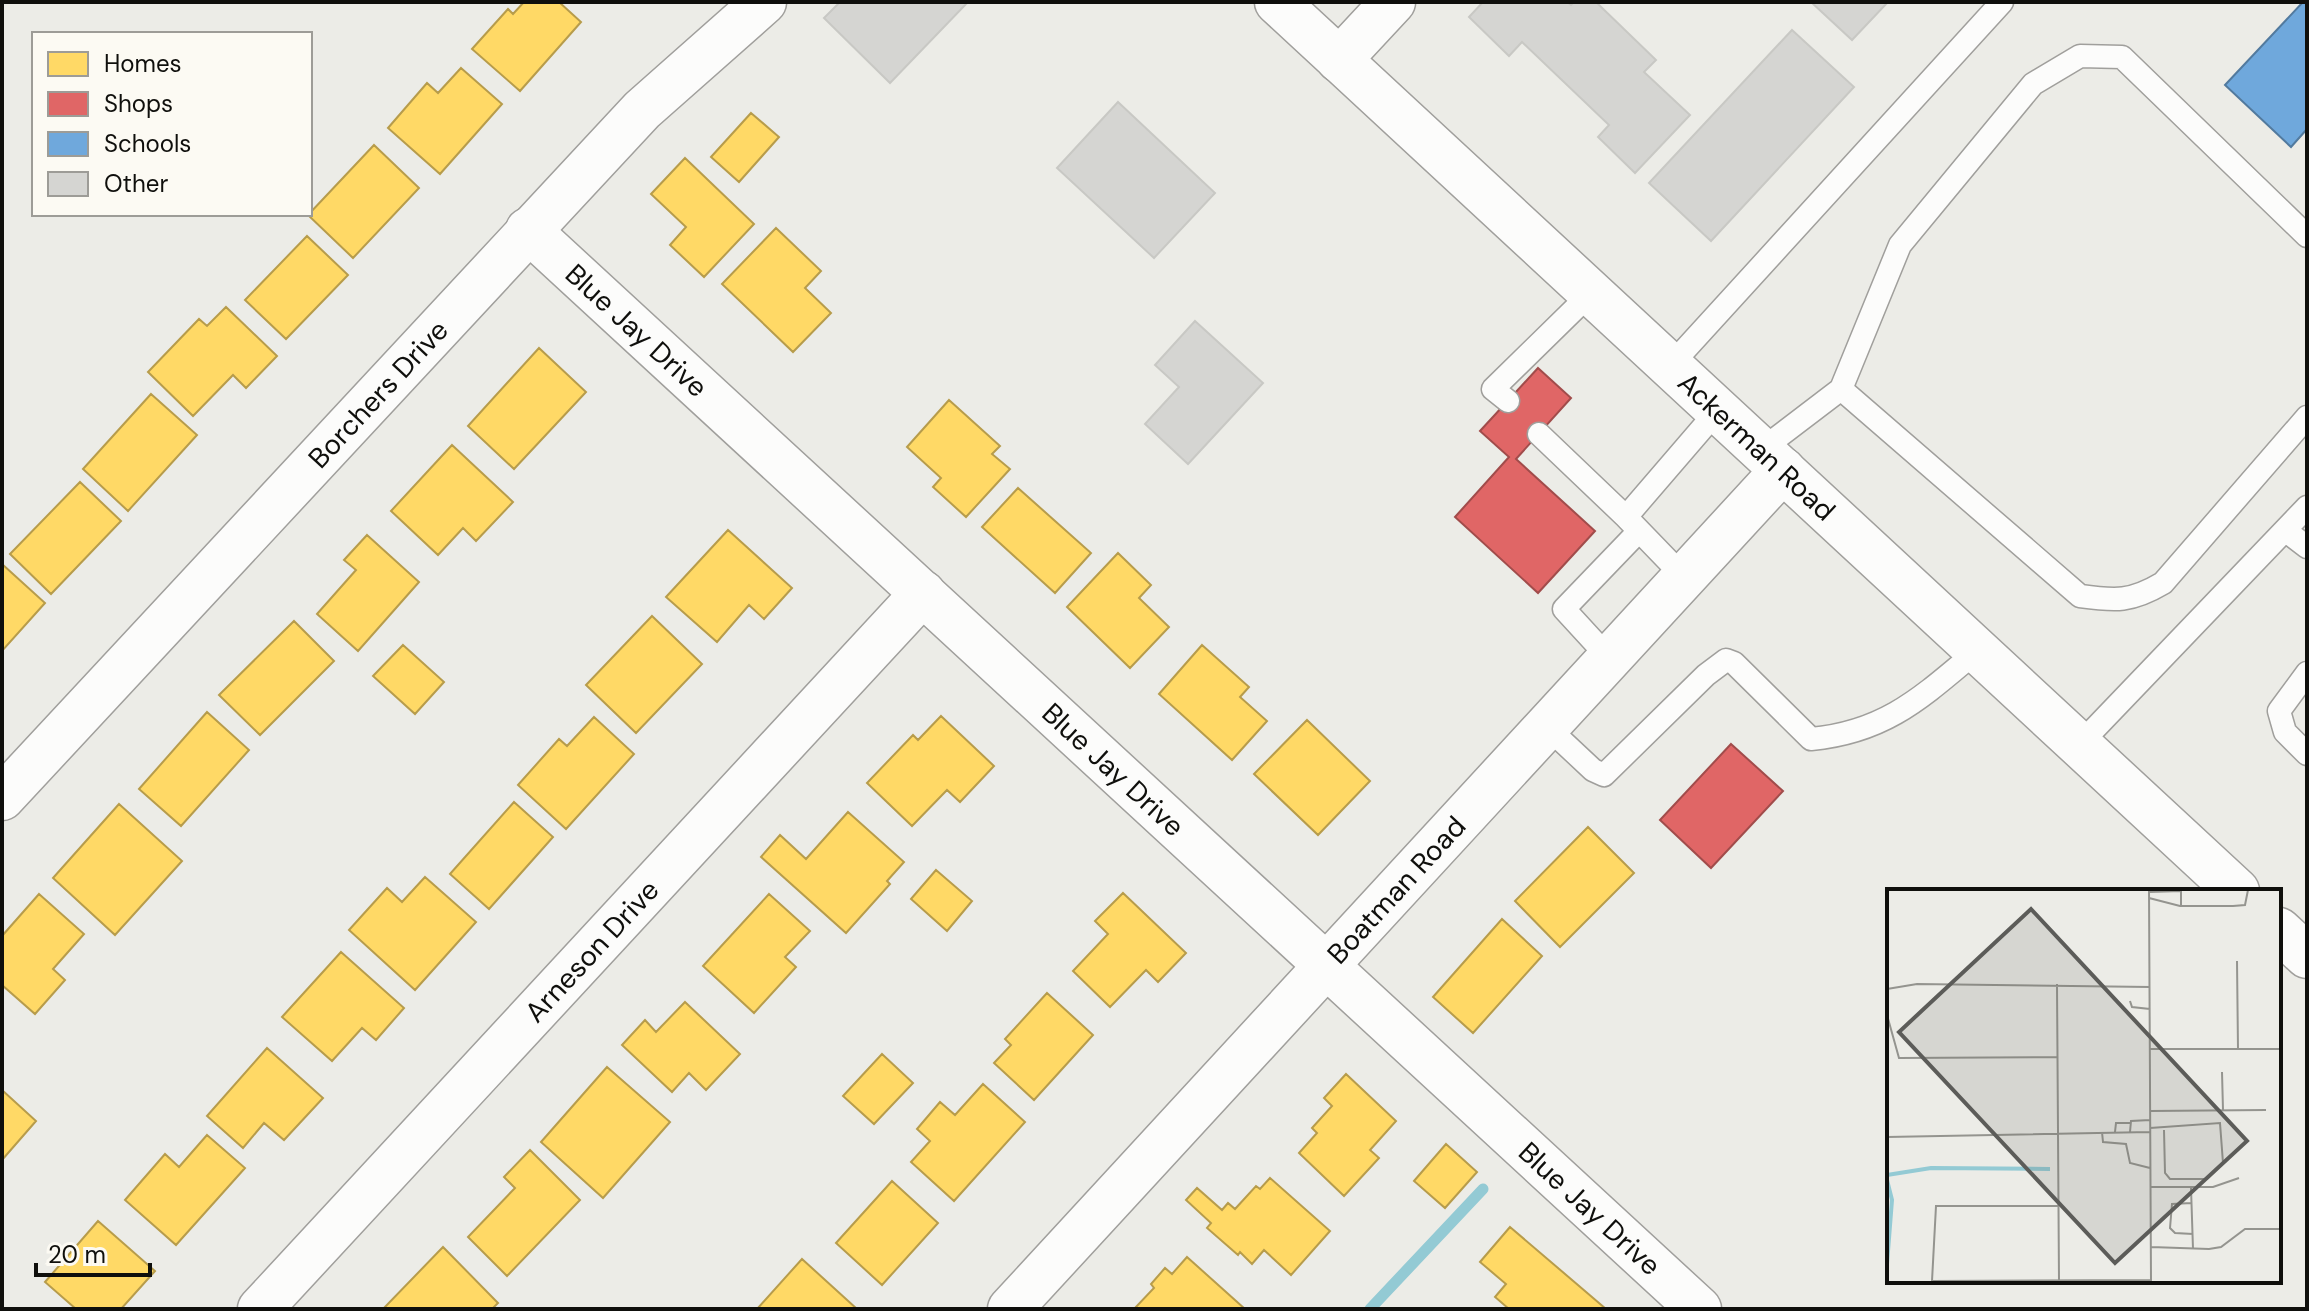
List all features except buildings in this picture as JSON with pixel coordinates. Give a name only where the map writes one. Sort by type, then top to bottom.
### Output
[{"type":"street","name":"Borchers Drive","points":[[2,798],[642,110],[764,2]]},
{"type":"street","name":"Ackerman Road","points":[[1277,2],[2235,889]]},
{"type":"street","points":[[1339,60],[1393,2]]},
{"type":"street","name":"Blue Jay Drive","points":[[528,230],[1323,966],[1699,1309]]},
{"type":"street","name":"Boatman Road","points":[[1010,1309],[1684,577],[1772,460]]},
{"type":"street","name":"Arneson Drive","points":[[260,1309],[923,593]]},
{"type":"street","points":[[2281,932],[2307,956]]},
{"type":"lane","points":[[1670,366],[2002,2]]},
{"type":"lane","points":[[1772,460],[1841,389],[1900,245],[2033,84],[2080,56],[2122,57],[2307,236]]},
{"type":"lane","points":[[1508,401],[1493,389],[1591,293]]},
{"type":"lane","points":[[1841,389],[2080,596],[2110,600],[2137,598],[2163,583],[2307,417]]},
{"type":"lane","points":[[1609,658],[1564,609],[1633,524],[1718,410]]},
{"type":"lane","points":[[1539,434],[1684,577]]},
{"type":"lane","points":[[2079,745],[2307,507]]},
{"type":"lane","points":[[2286,531],[2307,547]]},
{"type":"lane","points":[[1546,726],[1593,770],[1604,775],[1706,675],[1726,660],[1734,663],[1811,739],[1847,736],[1909,708],[1977,651]]},
{"type":"lane","points":[[2307,673],[2279,711],[2285,732],[2307,754]]},
{"type":"waterway","points":[[1370,1309],[1483,1189]]}]
